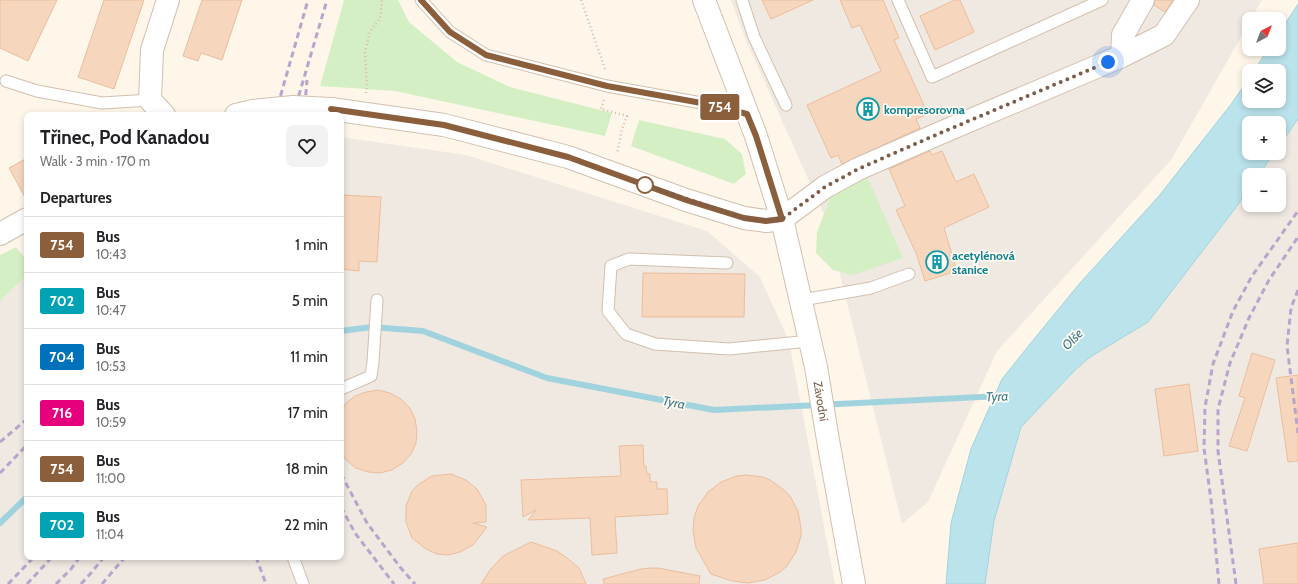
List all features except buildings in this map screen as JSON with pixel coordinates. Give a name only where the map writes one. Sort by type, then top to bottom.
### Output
[{"type":"street","points":[[157,107],[152,50],[168,0]]},
{"type":"street","name":"Závodní","points":[[704,0],[756,136],[782,219],[802,300],[816,367],[854,584]]},
{"type":"street","points":[[1122,56],[1123,35],[1143,0]]},
{"type":"street","points":[[252,112],[293,107],[331,109],[444,125],[568,157],[686,200],[744,218],[766,221],[782,219],[825,187],[858,169],[1122,56],[1164,35],[1188,0]]},
{"type":"street","points":[[0,234],[24,221]]},
{"type":"lane","points":[[421,0],[450,32],[486,55],[607,86],[707,104],[747,114]]},
{"type":"lane","points":[[742,0],[754,37],[786,105]]},
{"type":"lane","points":[[898,0],[932,77],[1102,0]]},
{"type":"lane","points":[[6,81],[37,91],[102,103],[157,107]]},
{"type":"lane","points":[[727,263],[629,259],[611,266],[608,311],[626,334],[655,344],[729,349],[810,341]]},
{"type":"lane","points":[[802,300],[871,288],[909,274]]},
{"type":"lane","points":[[344,388],[371,376],[377,300]]},
{"type":"lane","points":[[294,560],[303,584]]},
{"type":"path","points":[[367,85],[365,53],[370,32],[380,19],[382,0]]},
{"type":"path","points":[[621,134],[622,129]]},
{"type":"shaded area","points":[[731,0],[1262,0],[1255,12],[1242,12],[1242,35],[1171,160],[997,351],[928,502],[902,524],[826,219],[745,38]]},
{"type":"shaded area","points":[[1298,119],[1298,584],[985,584],[994,521],[1021,427],[1075,370],[1090,357],[1148,322],[1242,199],[1242,212],[1286,212],[1286,168],[1264,168],[1269,160],[1286,160],[1286,136]]},
{"type":"shaded area","points":[[344,137],[466,155],[707,231],[760,277],[789,341],[835,584],[0,584],[0,301],[24,278],[24,560],[344,560]]},
{"type":"green space","points":[[344,0],[398,0],[409,22],[457,62],[510,87],[612,113],[605,136],[395,91],[320,86]]},
{"type":"green space","points":[[639,120],[725,139],[742,154],[746,174],[734,184],[631,146]]},
{"type":"green space","points":[[867,176],[903,258],[853,275],[833,270],[816,253],[817,232],[832,193]]},
{"type":"green space","points":[[16,247],[24,257],[24,278],[0,301],[0,255]]},
{"type":"water","name":"Olše","points":[[1298,4],[1298,119],[1286,136],[1286,116],[1242,116],[1242,160],[1269,160],[1264,168],[1242,168],[1242,199],[1148,322],[1090,357],[1075,370],[1021,427],[994,521],[985,584],[946,584],[951,523],[971,449],[1002,379],[1080,283],[1159,196],[1242,88],[1242,108],[1286,108],[1286,64],[1258,64],[1264,56],[1286,56],[1286,22]]},
{"type":"waterway","name":"Tyra","points":[[344,331],[372,327],[423,331],[547,378],[714,410],[1001,396]]},
{"type":"waterway","name":"Tyra","points":[[0,523],[24,500]]},
{"type":"railway","points":[[276,112],[308,0]]},
{"type":"railway","points":[[294,112],[327,0]]},
{"type":"railway","points":[[304,112],[307,80]]},
{"type":"railway","points":[[1219,584],[1211,500],[1204,448],[1205,407],[1213,364],[1233,311],[1252,276],[1298,211]]},
{"type":"railway","points":[[1236,584],[1218,451],[1218,409],[1230,363],[1249,318],[1269,280],[1298,237]]},
{"type":"railway","points":[[1298,290],[1291,308],[1287,346],[1298,433]]},
{"type":"railway","points":[[0,442],[24,422]]},
{"type":"railway","points":[[0,473],[24,448]]},
{"type":"railway","points":[[344,480],[367,523],[400,567],[415,584]]},
{"type":"railway","points":[[344,513],[355,533],[394,584]]},
{"type":"railway","points":[[8,584],[31,560]]},
{"type":"railway","points":[[27,584],[49,560]]},
{"type":"railway","points":[[56,584],[78,560]]},
{"type":"railway","points":[[81,584],[102,560]]},
{"type":"railway","points":[[102,584],[122,560]]},
{"type":"railway","points":[[257,560],[266,584]]},
{"type":"bus line","name":"754","points":[[331,109],[444,125],[568,157],[686,200],[744,218],[766,221],[782,219],[756,136],[747,114],[707,104],[607,86],[486,55],[450,32],[421,0]]},
{"type":"place","name":"kompresorovna","points":[[868,109]]},
{"type":"place","name":"acetylénová stanice","points":[[937,262]]},
{"type":"route","points":[[645,185],[642,184],[686,200],[744,218],[766,221],[782,219],[825,187],[858,169],[1108,62]]}]
